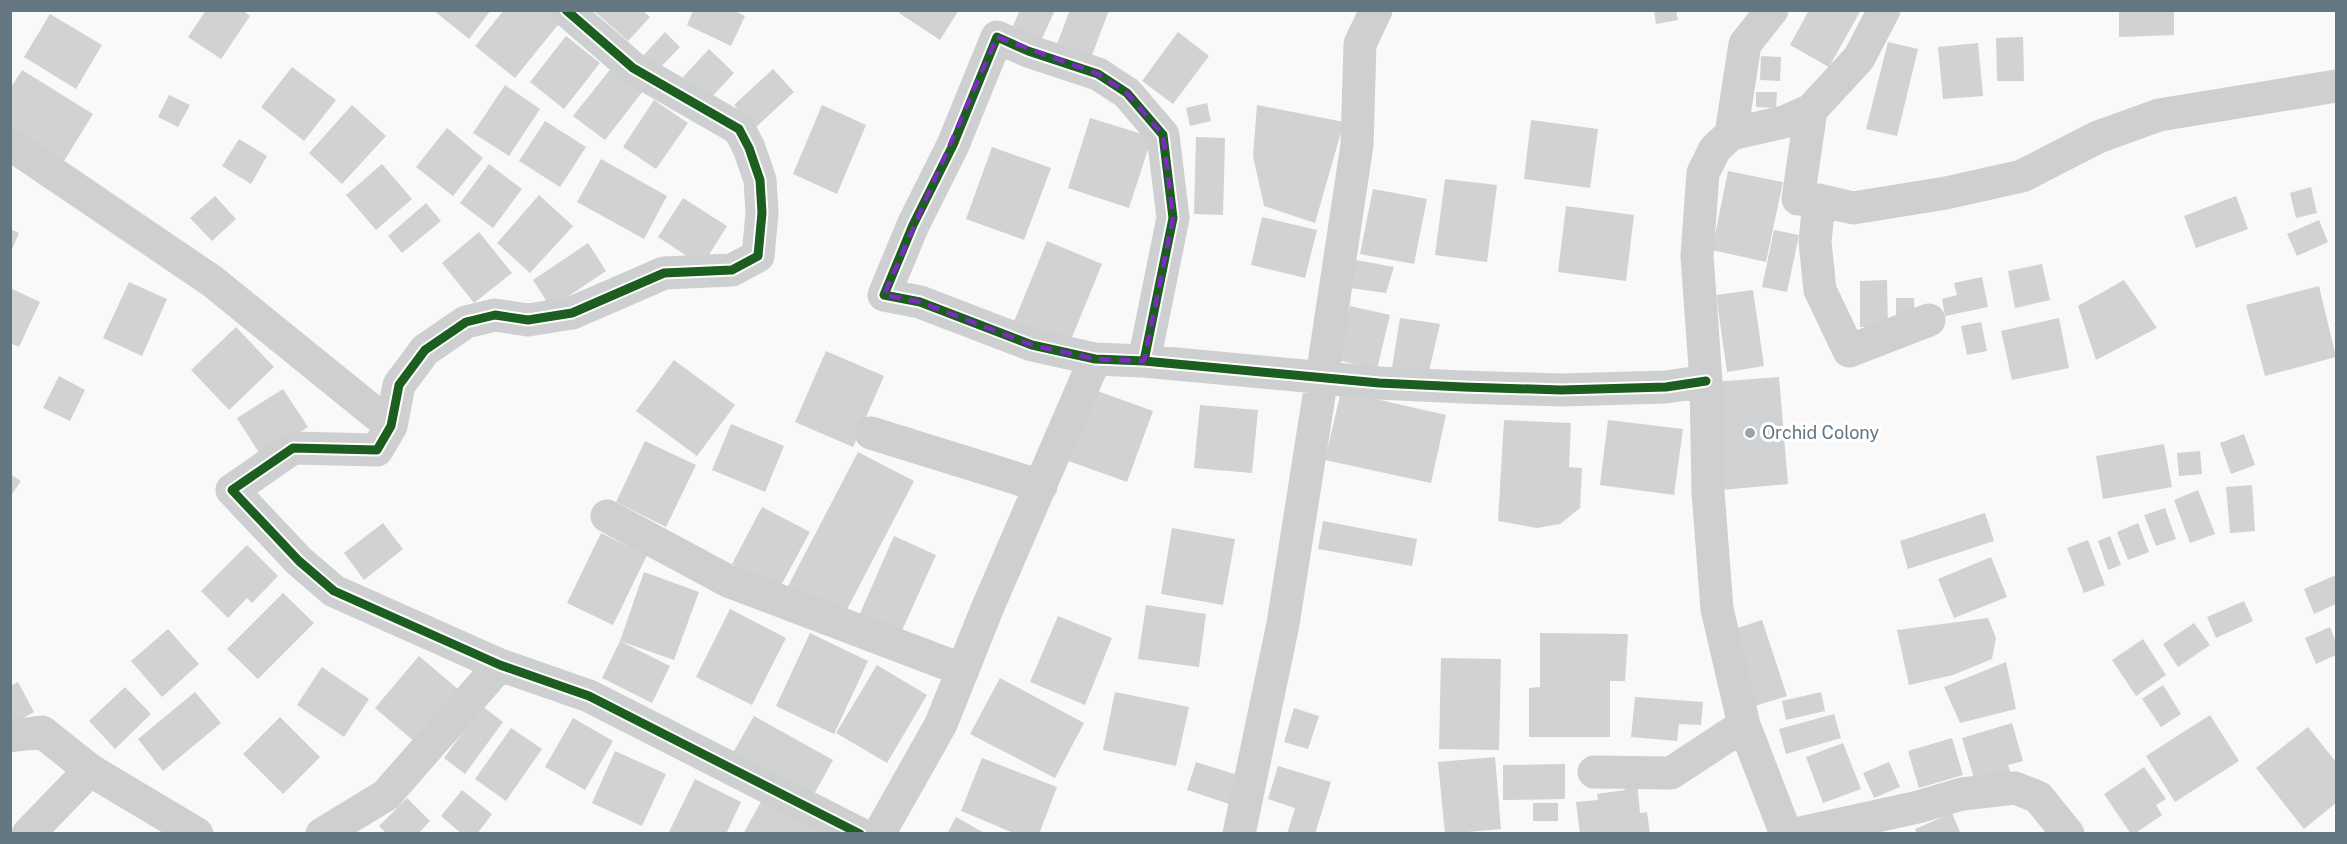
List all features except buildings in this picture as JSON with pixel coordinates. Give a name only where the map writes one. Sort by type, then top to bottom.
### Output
[{"type":"street","points":[[566,10],[633,68],[739,129],[749,148],[760,180],[762,213],[758,256],[732,270],[664,273],[572,313],[528,320],[495,315],[466,322],[425,350],[399,386],[391,426],[377,450],[293,448],[232,489],[299,561],[334,591],[500,665],[589,696],[860,834]]},
{"type":"street","points":[[1239,834],[1283,624],[1322,377],[1357,146],[1360,44],[1376,10]]},
{"type":"street","points":[[1731,134],[1745,44],[1772,10]]},
{"type":"street","points":[[1786,834],[1744,725],[1717,609],[1708,492],[1706,381],[1697,256],[1703,173],[1715,149],[1731,134],[1784,122],[1811,110],[1859,58],[1884,10]]},
{"type":"street","points":[[1144,361],[1173,218],[1163,135],[1127,93],[1098,74],[1028,51],[997,37],[953,145],[913,225],[884,295],[920,302],[1032,345],[1095,359],[1463,387],[1561,390],[1666,387],[1706,381]]},
{"type":"street","points":[[1811,110],[1798,199],[1819,200],[1852,208],[1947,193],[2022,176],[2098,137],[2159,115],[2337,86]]},
{"type":"street","points":[[10,144],[212,281],[391,426]]},
{"type":"street","points":[[1819,200],[1815,242],[1820,291],[1849,351],[1929,320]]},
{"type":"street","points":[[879,834],[941,724],[1095,359]]},
{"type":"street","points":[[871,433],[1041,486]]},
{"type":"street","points":[[607,516],[728,581],[963,670]]},
{"type":"street","points":[[322,834],[386,795],[500,665]]},
{"type":"street","points":[[1594,772],[1671,773],[1744,725]]},
{"type":"street","points":[[10,736],[42,732],[90,770],[197,834]]},
{"type":"street","points":[[28,834],[90,770]]},
{"type":"street","points":[[1795,834],[1893,823],[1918,807],[1962,794],[2015,788],[2038,797],[2068,834]]},
{"type":"highlighted area","points":[[997,37],[1098,74],[1127,93],[1163,135],[1173,218],[1144,361],[1095,359],[1032,345],[920,302],[884,295]]},
{"type":"cycle path","points":[[566,10],[633,68],[739,129],[749,148],[760,180],[762,213],[758,256],[732,270],[664,273],[572,313],[528,320],[495,315],[466,322],[425,350],[399,385],[391,426],[377,450],[293,448],[232,490],[299,561],[334,591],[500,665],[589,696],[860,834]]},
{"type":"cycle path","points":[[1144,361],[1173,218],[1163,135],[1127,93],[1098,74],[1028,51],[997,37],[953,145],[913,225],[884,295],[920,302],[1032,345],[1095,359],[1144,361],[1379,383],[1463,387],[1561,390],[1666,387],[1706,381]]},
{"type":"place","name":"Orchid Colony","points":[[1750,433]]}]
